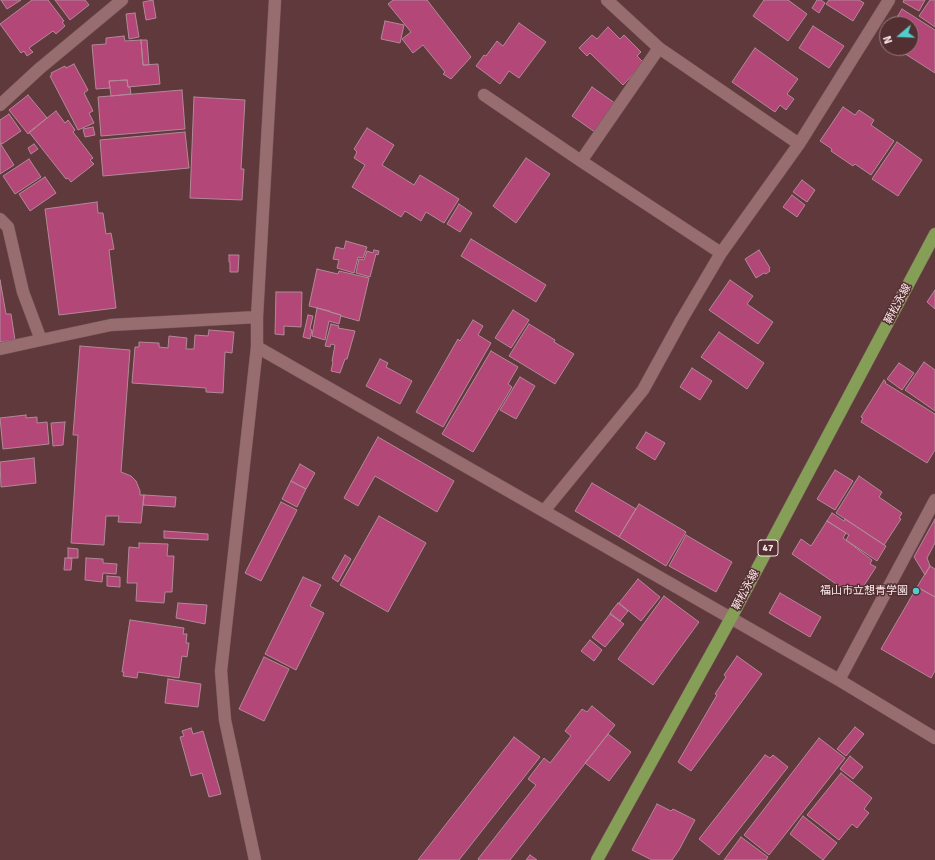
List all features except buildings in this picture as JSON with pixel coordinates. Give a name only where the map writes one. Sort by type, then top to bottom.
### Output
[{"type":"main road","name":"鞆松永線","points":[[597,860],[731,618],[935,234]]},
{"type":"street","points":[[0,105],[39,69],[122,0]]},
{"type":"street","points":[[255,860],[225,720],[221,671],[257,346],[257,317],[275,0]]},
{"type":"street","points":[[607,0],[658,48],[799,144]]},
{"type":"street","points":[[544,511],[643,390],[682,319],[721,253],[799,144],[889,0]]},
{"type":"street","points":[[581,161],[658,48]]},
{"type":"street","points":[[484,95],[721,253]]},
{"type":"street","points":[[0,219],[8,227],[23,292],[41,340]]},
{"type":"street","points":[[0,349],[112,325],[257,317]]},
{"type":"street","points":[[257,346],[839,680],[935,738]]},
{"type":"street","points":[[839,680],[935,500]]},
{"type":"place","name":"福山市立想青学園","points":[[916,591]]}]
